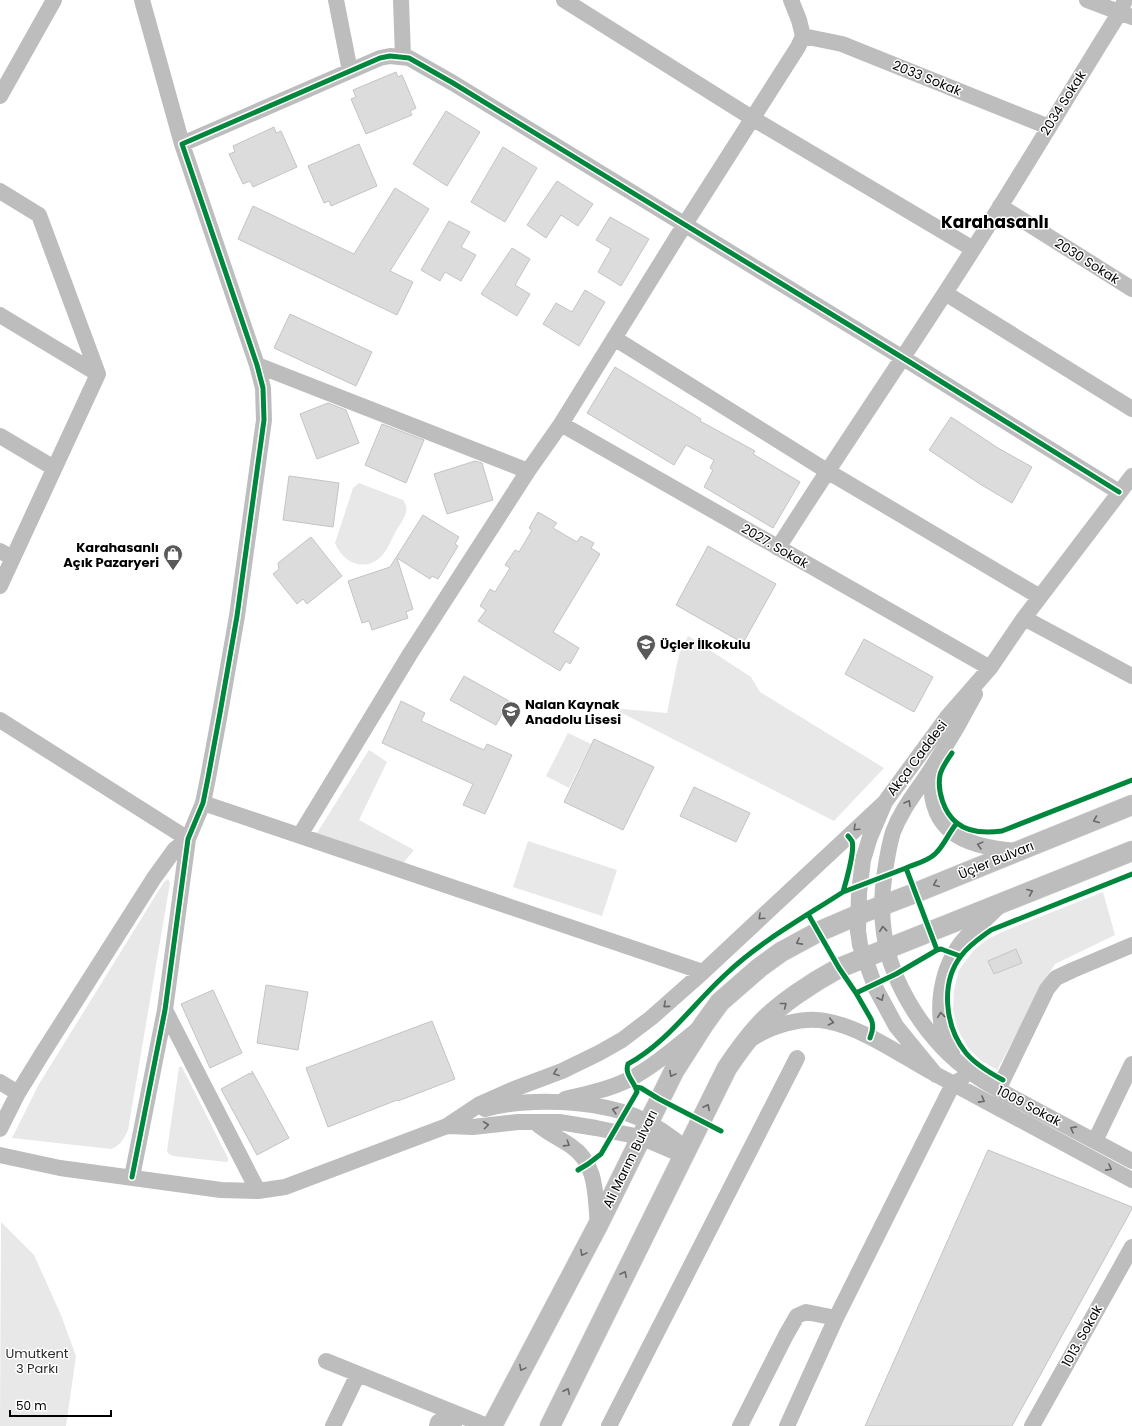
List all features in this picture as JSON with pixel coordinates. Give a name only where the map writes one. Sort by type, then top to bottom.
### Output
[{"type":"main road","name":"Üçler Bulvarı","points":[[860,914],[1132,805]]},
{"type":"main road","points":[[550,1426],[684,1152],[727,1068],[742,1045],[760,1024],[806,988],[834,971],[1132,851]]},
{"type":"main road","name":"Ali Marım Bulvarı","points":[[492,1426],[598,1225],[674,1071],[704,1024],[720,1002],[759,968],[781,952],[803,940],[860,914]]},
{"type":"street","points":[[0,96],[54,0]]},
{"type":"street","points":[[132,1177],[165,1010],[188,839],[203,803],[237,616],[264,420],[263,388],[257,365],[182,144],[142,0]]},
{"type":"street","points":[[336,0],[350,71]]},
{"type":"street","points":[[401,0],[403,57]]},
{"type":"street","points":[[564,0],[752,118],[973,249]]},
{"type":"street","points":[[300,835],[410,654],[528,472],[561,424],[685,224],[798,47],[803,36],[799,20],[791,0]]},
{"type":"street","points":[[1087,0],[1126,10]]},
{"type":"street","name":"2034 Sokak","points":[[778,548],[945,293],[1048,126],[1126,10]]},
{"type":"street","name":"2033 Sokak","points":[[803,36],[842,44],[1048,126]]},
{"type":"street","points":[[182,144],[380,58],[390,56],[409,58],[453,83],[685,224],[1119,492]]},
{"type":"street","points":[[0,192],[39,215],[98,374],[54,468],[6,554],[0,586]]},
{"type":"street","name":"2030 Sokak","points":[[1000,206],[1131,285]]},
{"type":"street","points":[[945,293],[1132,409]]},
{"type":"street","points":[[0,315],[98,374]]},
{"type":"street","points":[[614,338],[827,471],[1040,597]]},
{"type":"street","points":[[257,365],[528,472]]},
{"type":"street","name":"2027. Sokak","points":[[561,424],[990,668]]},
{"type":"street","points":[[0,436],[54,468]]},
{"type":"street","name":"Akça Caddesi","points":[[936,1074],[896,1026],[876,989],[860,945],[858,931],[860,914],[859,893],[863,860],[873,829],[884,802],[948,716],[990,668],[1024,618],[1132,476]]},
{"type":"street","points":[[1024,618],[1132,676]]},
{"type":"street","name":"1009 Sokak","points":[[990,668],[960,723],[932,768],[908,801],[893,833],[886,860],[882,905],[887,949],[899,982],[910,1004],[934,1039],[966,1068],[998,1090],[1132,1161]]},
{"type":"street","points":[[0,720],[188,839]]},
{"type":"street","points":[[932,768],[930,785],[932,796],[935,808],[944,825],[954,834],[969,842],[999,850],[1018,851]]},
{"type":"street","points":[[0,1155],[60,1168],[221,1190],[258,1191],[285,1187],[447,1126],[480,1104],[514,1089],[562,1071],[622,1040],[651,1018],[703,972],[884,802]]},
{"type":"street","points":[[203,803],[703,972]]},
{"type":"street","points":[[0,1129],[18,1093],[154,878],[175,849],[188,839]]},
{"type":"street","points":[[787,1426],[836,1318],[953,1084],[966,1068],[951,1051],[946,1042],[940,1014],[942,986],[945,973],[961,942],[1002,904]]},
{"type":"street","points":[[998,1090],[1047,989],[1056,978],[1132,945]]},
{"type":"street","points":[[165,1010],[258,1191]]},
{"type":"street","name":"1009 Sokak","points":[[742,1045],[758,1035],[791,1022],[824,1020],[840,1024],[856,1031],[1132,1180]]},
{"type":"street","points":[[548,1102],[608,1088],[630,1079],[665,1055],[704,1024]]},
{"type":"street","points":[[609,1426],[797,1058]]},
{"type":"street","points":[[1095,1141],[1132,1064]]},
{"type":"street","points":[[0,1082],[18,1093]]},
{"type":"street","points":[[462,1116],[502,1105],[530,1102],[574,1103],[608,1108],[637,1117],[644,1130]]},
{"type":"street","points":[[447,1126],[473,1126],[518,1122],[559,1122],[578,1125],[644,1130],[684,1152]]},
{"type":"street","points":[[535,1122],[546,1132],[573,1147],[582,1155],[588,1164],[594,1181],[598,1225]]},
{"type":"street","name":"1013. Sokak","points":[[1032,1426],[1132,1247]]},
{"type":"street","points":[[740,1426],[797,1316],[806,1312],[836,1318]]},
{"type":"street","points":[[326,1361],[487,1426]]},
{"type":"street","points":[[333,1426],[358,1374]]},
{"type":"street","points":[[437,1426],[438,1422],[454,1426]]},
{"type":"green space","points":[[359,483],[403,500],[406,504],[403,519],[384,553],[378,559],[364,565],[356,564],[350,561],[339,550],[335,543],[353,488]]},
{"type":"green space","points":[[688,636],[751,677],[760,692],[884,768],[834,821],[612,708],[667,713],[679,654]]},
{"type":"green space","points":[[568,733],[591,744],[569,788],[546,776]]},
{"type":"green space","points":[[369,750],[387,762],[359,820],[414,850],[403,863],[317,833]]},
{"type":"green space","points":[[528,841],[617,870],[602,916],[513,887]]},
{"type":"green space","points":[[168,879],[170,883],[128,1130],[123,1139],[117,1146],[111,1149],[12,1138],[39,1084],[164,882]]},
{"type":"green space","points":[[1103,892],[1115,935],[1055,964],[997,1070],[980,1060],[968,1048],[957,1028],[953,1010],[954,990],[959,970],[973,951],[986,940],[1004,931]]},
{"type":"green space","points":[[179,1067],[182,1067],[228,1158],[228,1161],[173,1156],[167,1151]]},
{"type":"green space","name":"Umutkent 3 Parkı","points":[[1,1222],[34,1255],[61,1315],[76,1356],[66,1426],[0,1426]]},
{"type":"building","points":[[396,72],[398,77],[402,75],[416,108],[410,111],[412,115],[366,134],[351,99],[356,97],[353,90]]},
{"type":"building","points":[[446,111],[480,132],[447,186],[413,164]]},
{"type":"building","points":[[274,127],[276,133],[281,131],[297,167],[253,187],[250,181],[243,184],[229,154],[235,152],[233,146]]},
{"type":"building","points":[[359,144],[377,186],[331,206],[329,201],[324,203],[308,166]]},
{"type":"building","points":[[503,147],[537,168],[505,222],[471,202]]},
{"type":"building","points":[[557,181],[593,204],[578,226],[561,215],[546,238],[527,225]]},
{"type":"building","points":[[395,188],[429,209],[390,271],[413,282],[397,315],[238,239],[253,206],[354,254]]},
{"type":"building","points":[[610,217],[649,239],[621,286],[598,272],[611,249],[596,240]]},
{"type":"building","points":[[449,221],[470,232],[461,247],[476,255],[461,281],[445,272],[440,281],[421,270]]},
{"type":"building","points":[[512,248],[530,259],[515,285],[530,294],[517,316],[481,294]]},
{"type":"building","points":[[585,290],[605,302],[579,346],[543,324],[556,303],[572,312]]},
{"type":"building","points":[[290,314],[372,352],[356,386],[274,348]]},
{"type":"building","points":[[615,367],[701,419],[700,421],[755,451],[753,454],[800,482],[773,528],[704,487],[713,470],[710,468],[714,460],[686,445],[674,465],[587,413]]},
{"type":"building","points":[[328,403],[346,410],[359,443],[317,459],[300,414]]},
{"type":"building","points":[[951,417],[998,448],[1032,467],[1012,503],[980,484],[929,450]]},
{"type":"building","points":[[382,424],[424,440],[406,483],[365,465]]},
{"type":"building","points":[[475,461],[482,463],[493,500],[447,514],[434,474]]},
{"type":"building","points":[[289,476],[339,483],[333,527],[283,520]]},
{"type":"building","points":[[538,512],[557,523],[553,528],[577,542],[581,536],[594,543],[591,548],[600,554],[553,632],[579,648],[570,664],[566,661],[560,671],[478,621],[486,610],[480,606],[490,589],[495,592],[510,568],[505,565],[515,550],[519,552],[532,530],[529,528]]},
{"type":"building","points":[[423,515],[459,537],[455,544],[458,546],[438,579],[432,576],[430,579],[397,558],[413,609],[406,612],[408,618],[372,630],[369,621],[362,623],[348,581],[390,567]]},
{"type":"building","points":[[311,537],[342,576],[307,604],[303,599],[297,604],[273,574],[279,569],[278,563]]},
{"type":"building","points":[[708,546],[776,584],[743,643],[676,605]]},
{"type":"building","points":[[864,639],[933,677],[914,712],[845,674]]},
{"type":"building","points":[[464,676],[509,701],[496,725],[450,700]]},
{"type":"building","points":[[401,701],[425,713],[421,721],[484,750],[487,744],[512,755],[485,814],[463,805],[473,784],[382,743]]},
{"type":"building","points":[[594,739],[654,767],[623,830],[564,802]]},
{"type":"building","points":[[694,787],[750,813],[736,842],[680,816]]},
{"type":"building","points":[[1016,949],[1022,963],[994,974],[988,961]]},
{"type":"building","points":[[266,985],[308,992],[298,1050],[257,1043]]},
{"type":"building","points":[[213,990],[242,1053],[210,1068],[181,1004]]},
{"type":"building","points":[[432,1021],[455,1079],[328,1127],[306,1068]]},
{"type":"building","points":[[252,1071],[289,1138],[257,1155],[221,1089],[250,1073],[252,1075]]},
{"type":"building","points":[[988,1150],[1132,1207],[1132,1209],[1012,1426],[865,1426]]},
{"type":"cycle path","points":[[132,1177],[165,1010],[188,839],[203,803],[237,616],[264,420],[263,388],[257,365],[182,144],[380,58],[390,56],[409,58],[453,83],[908,361],[1119,492]]},
{"type":"cycle path","points":[[952,753],[943,766],[940,775],[939,781],[942,801],[952,819],[967,829],[978,832],[1002,831],[1132,780]]},
{"type":"cycle path","points":[[906,868],[935,854],[957,823]]},
{"type":"cycle path","points":[[578,1170],[601,1154],[637,1092],[627,1072],[628,1064],[656,1045],[668,1034],[739,962],[783,930],[843,892],[850,866],[853,845],[848,836]]},
{"type":"cycle path","points":[[843,892],[906,868],[937,950]]},
{"type":"cycle path","points":[[1003,1080],[993,1075],[974,1061],[966,1053],[953,1031],[948,1005],[948,992],[954,967],[964,952],[991,930],[1132,874]]},
{"type":"cycle path","points":[[808,914],[839,968],[871,1019],[873,1028],[870,1038]]},
{"type":"cycle path","points":[[856,993],[896,974],[937,950],[941,949],[960,956]]},
{"type":"cycle path","points":[[636,1087],[641,1088],[721,1131]]},
{"type":"place","name":"Karahasanlı Açık Pazaryeri","points":[[173,571]]},
{"type":"place","name":"Üçler İlkokulu","points":[[646,661]]},
{"type":"place","name":"Nalan Kaynak Anadolu Lisesi","points":[[511,728]]},
{"type":"district","name":"Karahasanlı","points":[[995,222]]}]
